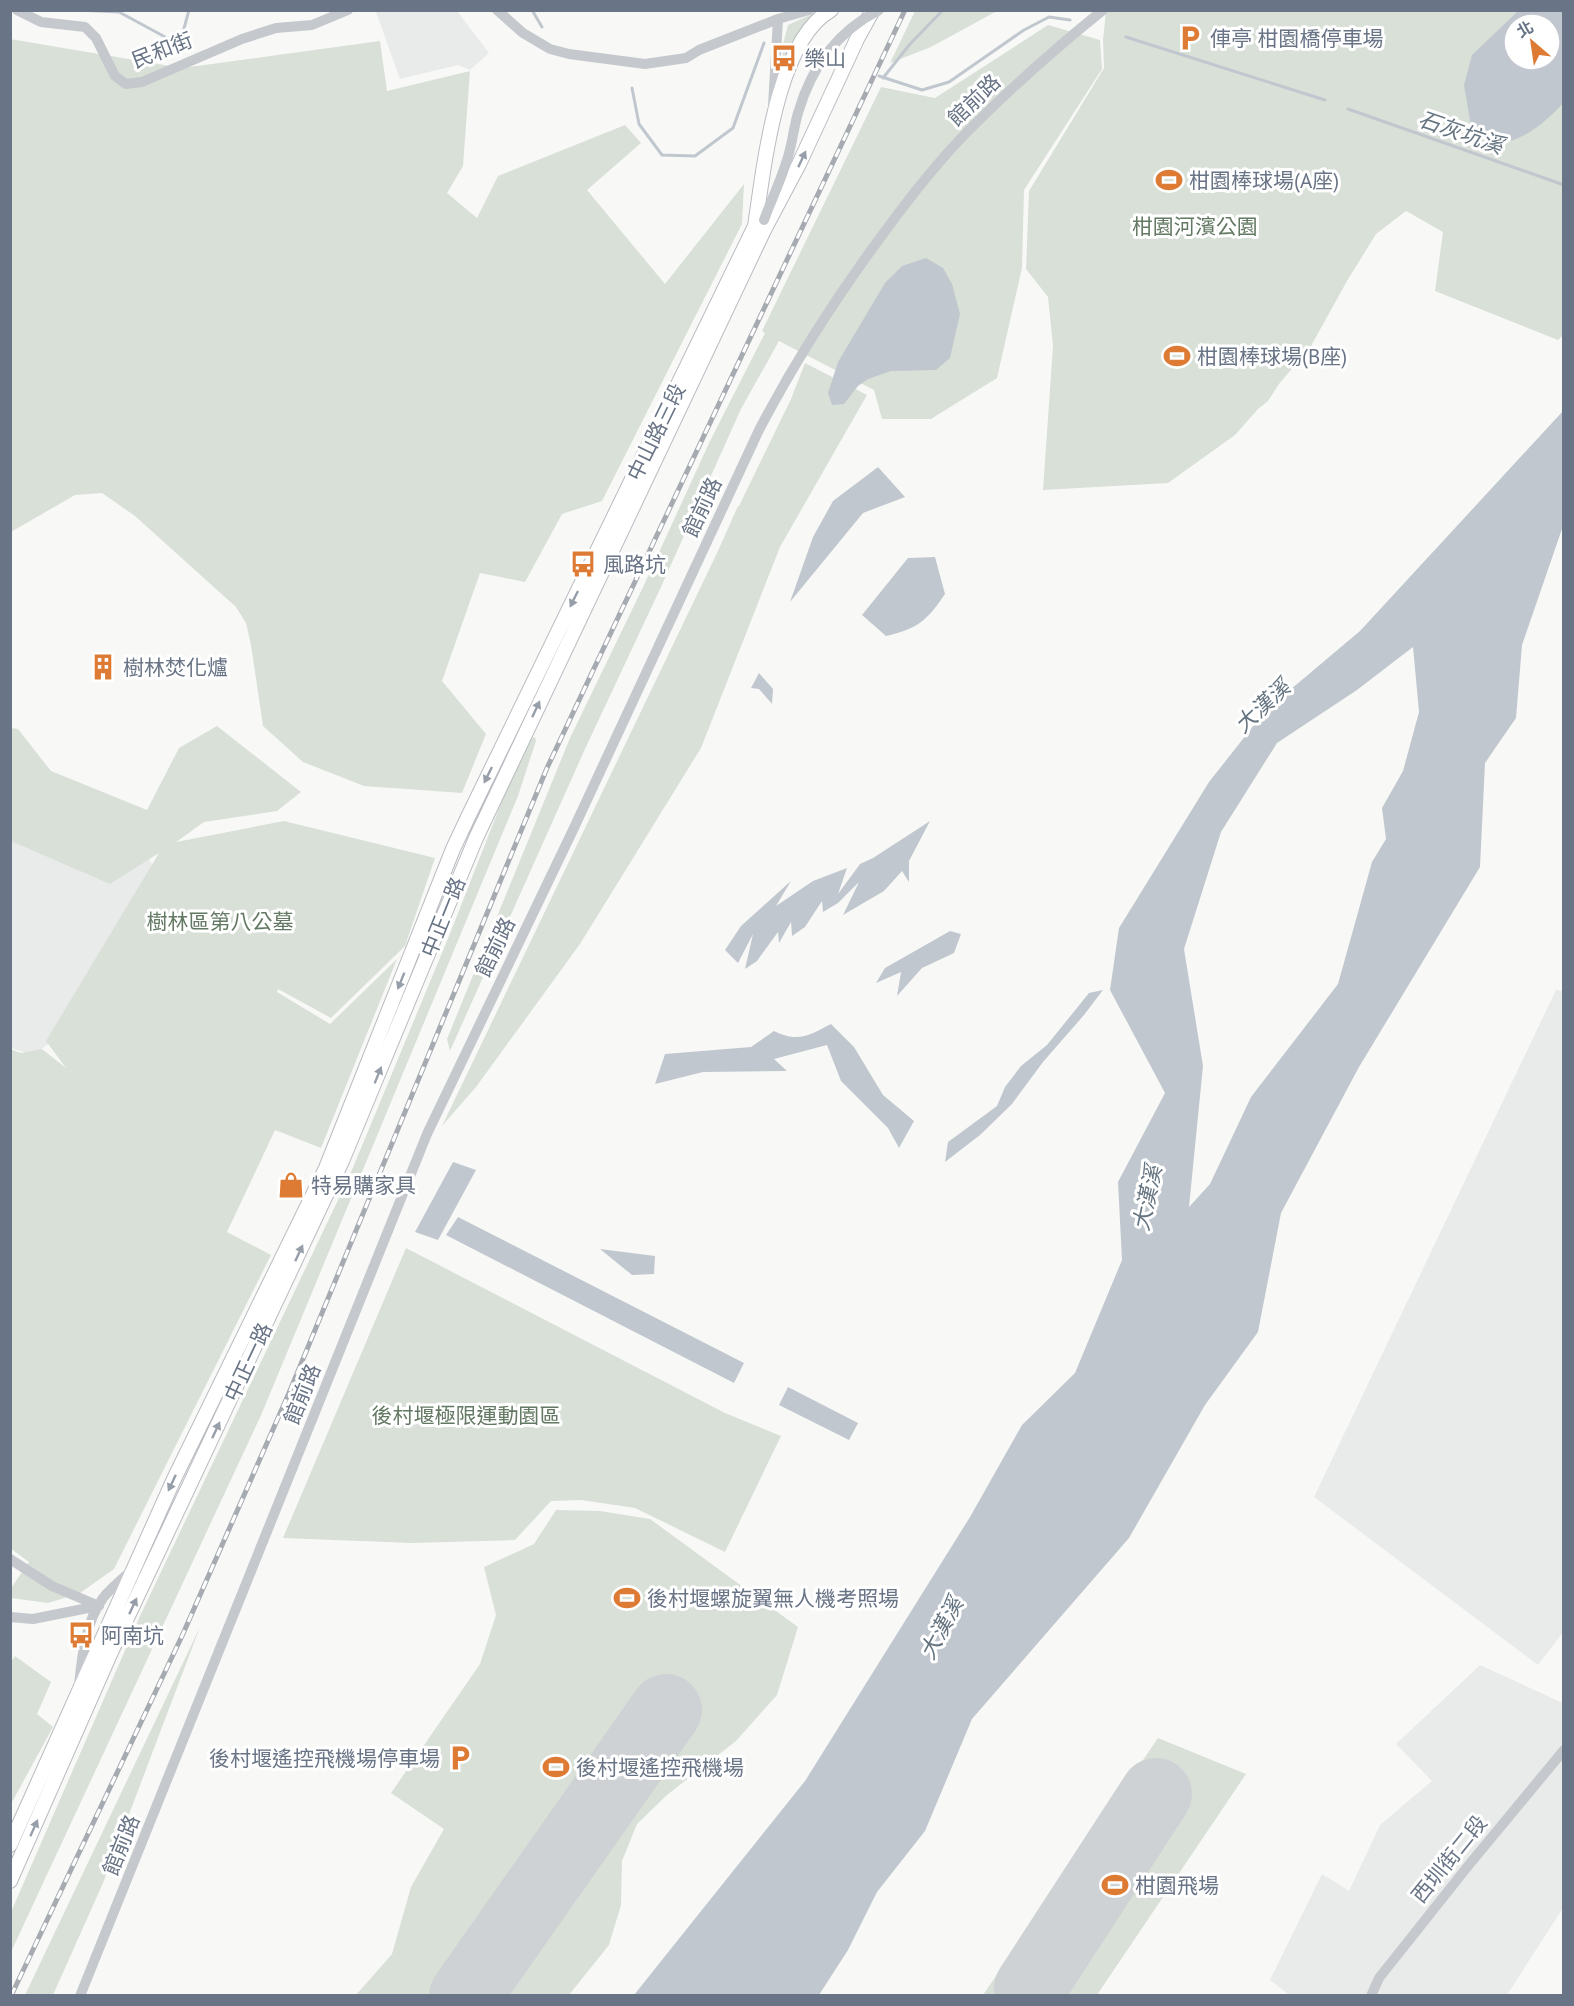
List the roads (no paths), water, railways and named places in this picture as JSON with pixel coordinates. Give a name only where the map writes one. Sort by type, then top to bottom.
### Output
[{"type":"main road","name":"中山路三段","points":[[476,837],[761,225],[771,123],[799,43],[814,22],[831,10]]},
{"type":"main road","name":"中山路三段","points":[[453,849],[761,225],[799,164],[858,37],[873,10]]},
{"type":"main road","name":"中正一路","points":[[10,1845],[149,1573],[342,1161],[476,837]]},
{"type":"main road","name":"中正一路","points":[[10,1881],[134,1568],[174,1479],[326,1168],[453,849]]},
{"type":"street","name":"民和街","points":[[17,10],[40,22],[85,27],[96,38],[115,76],[126,84],[142,82],[242,39],[276,28],[312,25],[348,10]]},
{"type":"street","points":[[497,10],[523,33],[550,49],[569,54],[645,64],[686,58],[699,50],[778,19],[809,10]]},
{"type":"street","points":[[761,225],[787,162],[804,95],[814,75],[840,36],[861,19],[879,10]]},
{"type":"street","name":"館前路","points":[[80,1995],[427,1134],[568,841],[759,430],[788,375],[860,265],[912,194],[970,129],[1064,41],[1103,10]]},
{"type":"street","points":[[771,123],[778,19]]},
{"type":"street","points":[[10,1559],[52,1586],[99,1606]]},
{"type":"street","points":[[85,1695],[81,1663],[91,1620],[103,1598],[134,1568],[149,1573]]},
{"type":"street","points":[[10,1617],[33,1620],[99,1606]]},
{"type":"street","name":"西圳街二段","points":[[1371,1995],[1385,1970],[1563,1750]]},
{"type":"water","points":[[1563,11],[1563,103],[1534,129],[1517,138],[1499,143],[1472,132],[1464,85],[1472,55],[1502,26],[1502,72],[1562,72],[1562,12],[1517,12]]},
{"type":"water","points":[[926,258],[943,268],[952,284],[960,314],[950,358],[936,370],[891,371],[868,379],[858,386],[844,404],[832,405],[828,393],[838,362],[885,283],[902,266]]},
{"type":"water","name":"大漢溪","points":[[1563,411],[1563,526],[1522,645],[1516,718],[1485,763],[1480,867],[1359,1067],[1281,1213],[1258,1332],[1205,1405],[1129,1538],[972,1719],[925,1831],[877,1892],[848,1950],[819,1995],[634,1995],[805,1781],[970,1517],[1022,1425],[1075,1373],[1122,1260],[1118,1182],[1165,1093],[1110,990],[1119,928],[1209,782],[1265,711],[1360,631]],"holes":[[[1413,647],[1419,712],[1403,771],[1382,808],[1386,839],[1372,862],[1338,984],[1251,1097],[1210,1184],[1189,1207],[1203,1066],[1184,949],[1221,832],[1277,743],[1357,690]]]},
{"type":"water","points":[[878,467],[905,497],[863,513],[790,602],[813,537],[833,501]]},
{"type":"water","points":[[935,557],[945,594],[927,617],[914,627],[886,636],[862,615],[908,558]]},
{"type":"water","points":[[759,673],[773,689],[772,704],[759,689],[751,688]]},
{"type":"water","points":[[930,821],[909,861],[909,882],[902,871],[884,891],[843,915],[859,882],[838,903],[823,912],[822,901],[805,927],[792,936],[791,922],[779,943],[778,932],[757,961],[745,969],[753,934],[738,963],[725,950],[741,926],[791,881],[776,906],[813,881],[847,868],[838,894],[860,864]]},
{"type":"water","points":[[950,931],[961,934],[954,953],[922,968],[897,996],[901,972],[876,983],[885,968]]},
{"type":"water","points":[[1103,990],[1043,1062],[1012,1104],[980,1135],[945,1162],[948,1142],[997,1106],[1005,1087],[1021,1066],[1047,1045],[1089,993]]},
{"type":"water","points":[[831,1024],[854,1047],[883,1095],[914,1121],[899,1148],[888,1128],[841,1081],[827,1045],[774,1059],[787,1071],[703,1072],[655,1084],[665,1054],[751,1047],[774,1031],[782,1035],[797,1037],[810,1034]]},
{"type":"water","points":[[453,1162],[476,1170],[438,1240],[415,1232]]},
{"type":"water","points":[[458,1217],[744,1363],[734,1383],[446,1235]]},
{"type":"water","points":[[600,1249],[655,1256],[654,1274],[632,1275]]},
{"type":"water","points":[[788,1387],[858,1423],[849,1440],[779,1405]]},
{"type":"waterway","name":"石灰坑溪","points":[[77,10],[119,12],[167,38],[182,36],[189,10]]},
{"type":"waterway","name":"石灰坑溪","points":[[532,10],[542,27]]},
{"type":"waterway","points":[[883,78],[910,44],[943,10]]},
{"type":"waterway","name":"石灰坑溪","points":[[879,76],[922,90],[949,82],[1024,30],[1049,17],[1070,20]]},
{"type":"waterway","name":"石灰坑溪","points":[[1126,37],[1325,100]]},
{"type":"waterway","name":"石灰坑溪","points":[[632,88],[639,124],[662,155],[695,156],[733,128],[764,43]]},
{"type":"waterway","name":"石灰坑溪","points":[[1348,109],[1564,185]]},
{"type":"railway","points":[[11,1996],[182,1636],[289,1393],[547,768],[905,10]]},
{"type":"place","name":"俥亭 柑園橋停車場","points":[[1190,38]]},
{"type":"place","name":"樂山","points":[[784,58]]},
{"type":"place","name":"柑園棒球場(A座)","points":[[1169,180]]},
{"type":"place","name":"柑園棒球場(B座)","points":[[1177,356]]},
{"type":"place","name":"風路坑","points":[[583,564]]},
{"type":"place","name":"樹林焚化爐","points":[[103,667]]},
{"type":"place","name":"特易購家具","points":[[291,1185]]},
{"type":"place","name":"後村堰螺旋翼無人機考照場","points":[[627,1598]]},
{"type":"place","name":"阿南坑","points":[[81,1635]]},
{"type":"place","name":"後村堰遙控飛機場停車場","points":[[460,1758]]},
{"type":"place","name":"後村堰遙控飛機場","points":[[556,1767]]},
{"type":"place","name":"柑園飛場","points":[[1115,1885]]},
{"type":"park label","name":"柑園河濱公園","points":[[1195,226]]},
{"type":"park label","name":"樹林區第八公墓","points":[[220,921]]},
{"type":"park label","name":"後村堰極限運動園區","points":[[466,1415]]}]
